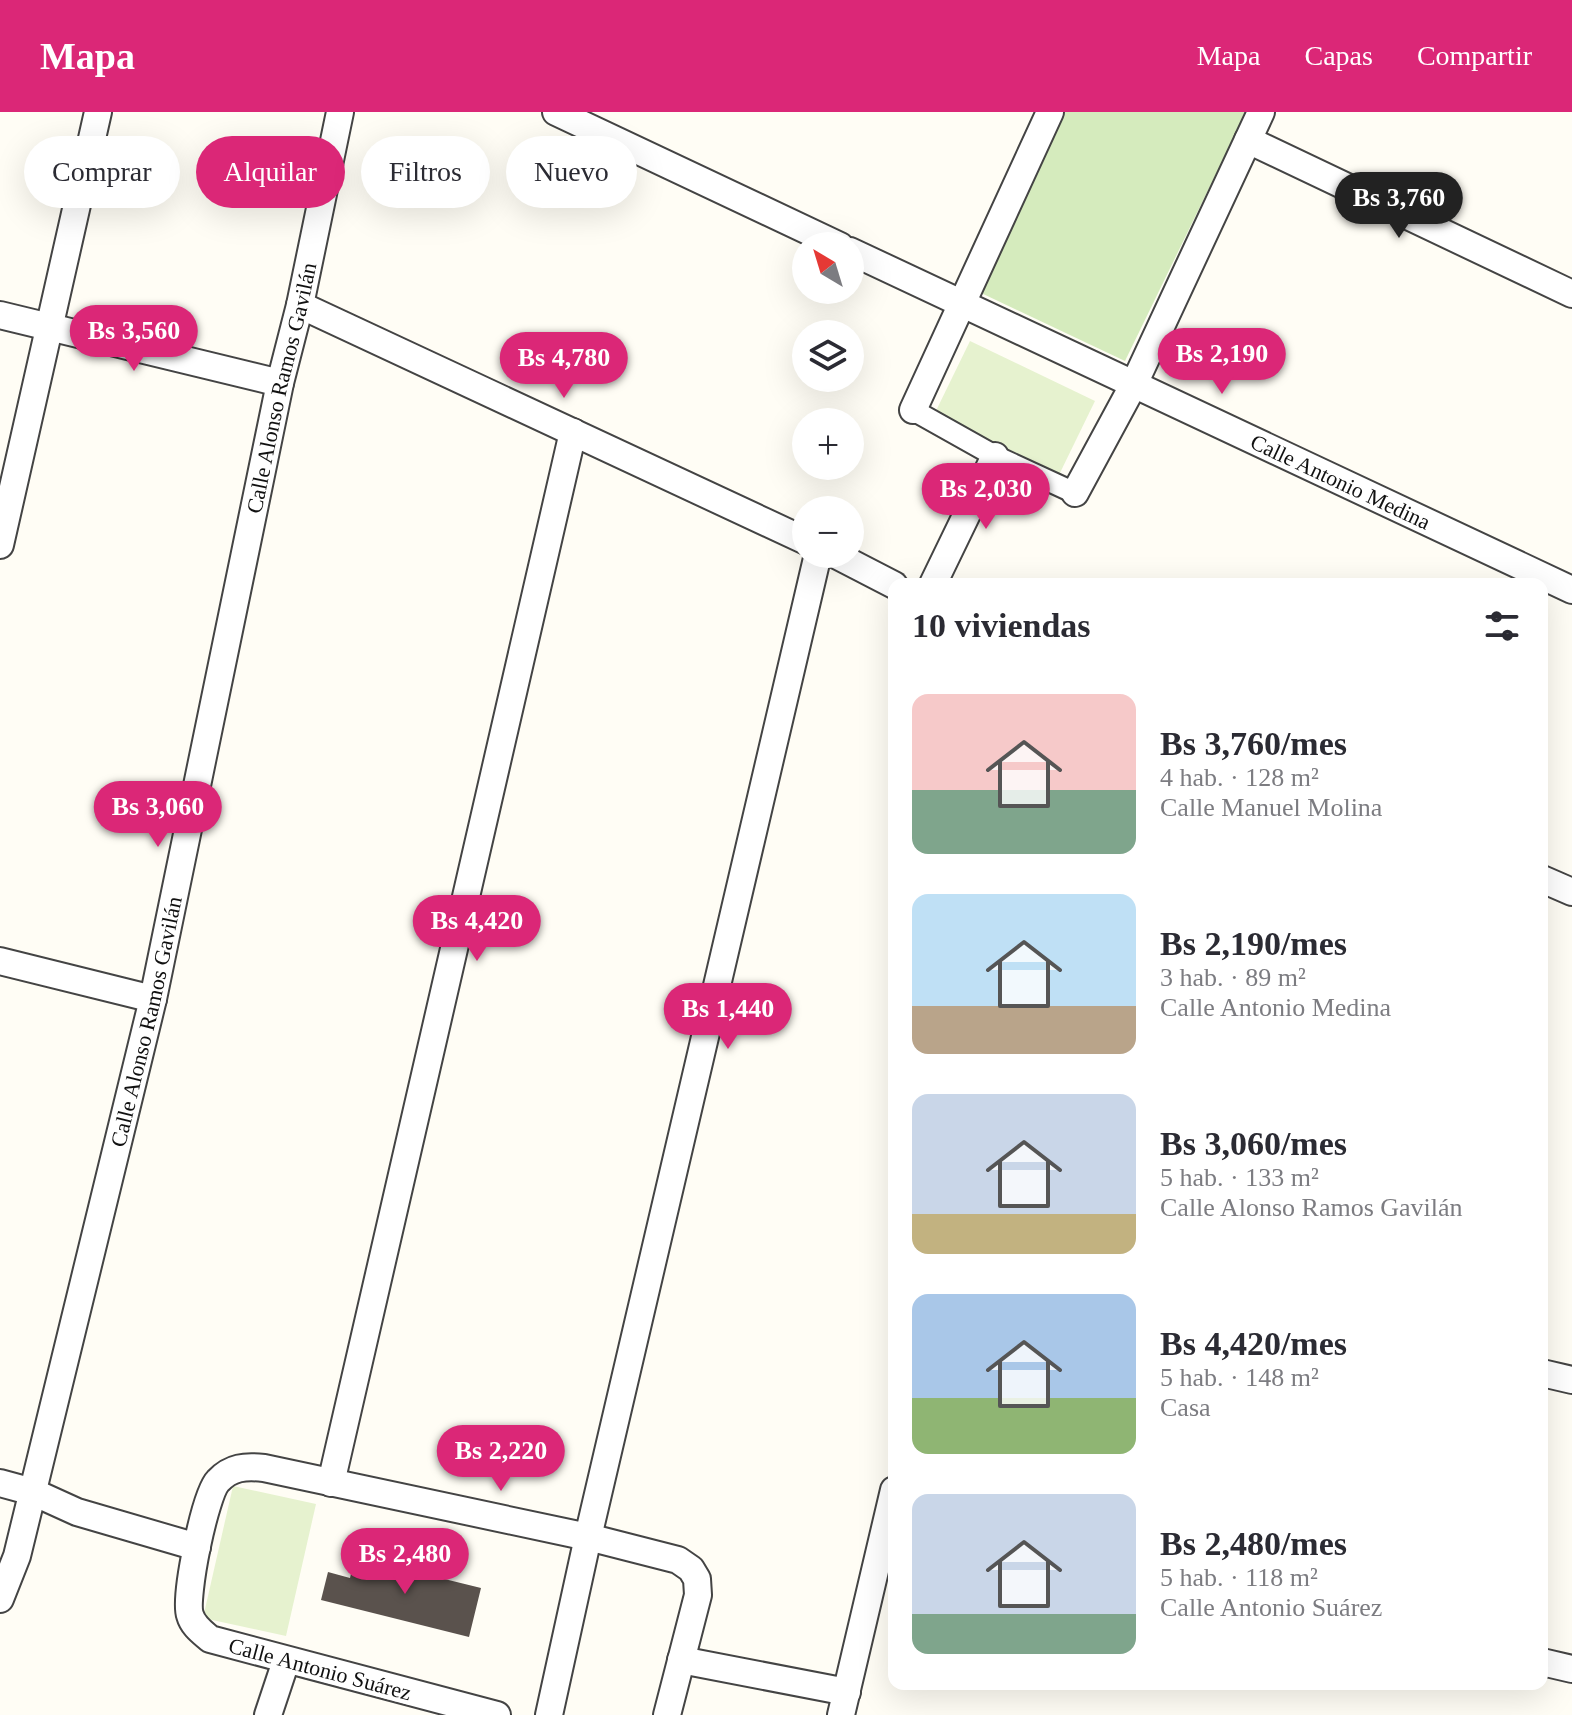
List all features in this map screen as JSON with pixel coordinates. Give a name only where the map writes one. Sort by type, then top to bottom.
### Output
[{"type":"street","points":[[0,545],[98,112]]},
{"type":"street","name":"Calle Alonso Ramos Gavilán","points":[[0,1599],[17,1556],[153,999],[280,383],[300,305],[340,112]]},
{"type":"street","points":[[556,112],[810,232]]},
{"type":"street","points":[[1050,112],[913,410],[995,456],[1075,493],[1135,382],[1261,112]]},
{"type":"street","points":[[1248,140],[1572,294]]},
{"type":"street","name":"Calle Antonio Medina","points":[[864,258],[1135,382],[1547,578]]},
{"type":"street","points":[[300,305],[792,534]]},
{"type":"street","points":[[0,315],[280,383]]},
{"type":"street","points":[[331,1483],[573,432]]},
{"type":"street","points":[[936,578],[995,456]]},
{"type":"street","points":[[549,1715],[815,568]]},
{"type":"street","points":[[861,568],[888,582]]},
{"type":"street","name":"Calle Antonio Medina","points":[[1548,579],[1572,590]]},
{"type":"street","points":[[1548,882],[1572,892]]},
{"type":"street","points":[[0,961],[153,999]]},
{"type":"street","points":[[1548,1374],[1572,1380]]},
{"type":"street","name":"Calle Antonio Suárez","points":[[497,1715],[210,1639],[196,1627],[190,1615],[189,1602],[197,1547],[216,1483],[229,1472],[244,1466],[264,1468],[588,1537],[678,1560],[691,1569],[697,1579],[698,1595],[681,1660]]},
{"type":"street","points":[[0,1483],[33,1492],[77,1512],[197,1547]]},
{"type":"street","points":[[667,1715],[681,1660],[844,1703],[888,1527]]},
{"type":"street","points":[[268,1715],[286,1661]]},
{"type":"street","points":[[1548,1663],[1572,1669]]},
{"type":"green space","points":[[1065,112],[1246,112],[1125,361],[979,292]]},
{"type":"green space","points":[[970,341],[1095,401],[1057,479],[932,419]]},
{"type":"green space","points":[[233,1486],[316,1504],[286,1636],[203,1618]]},
{"type":"building","points":[[355,1557],[481,1588],[469,1637],[321,1600],[328,1572],[350,1578]]}]
